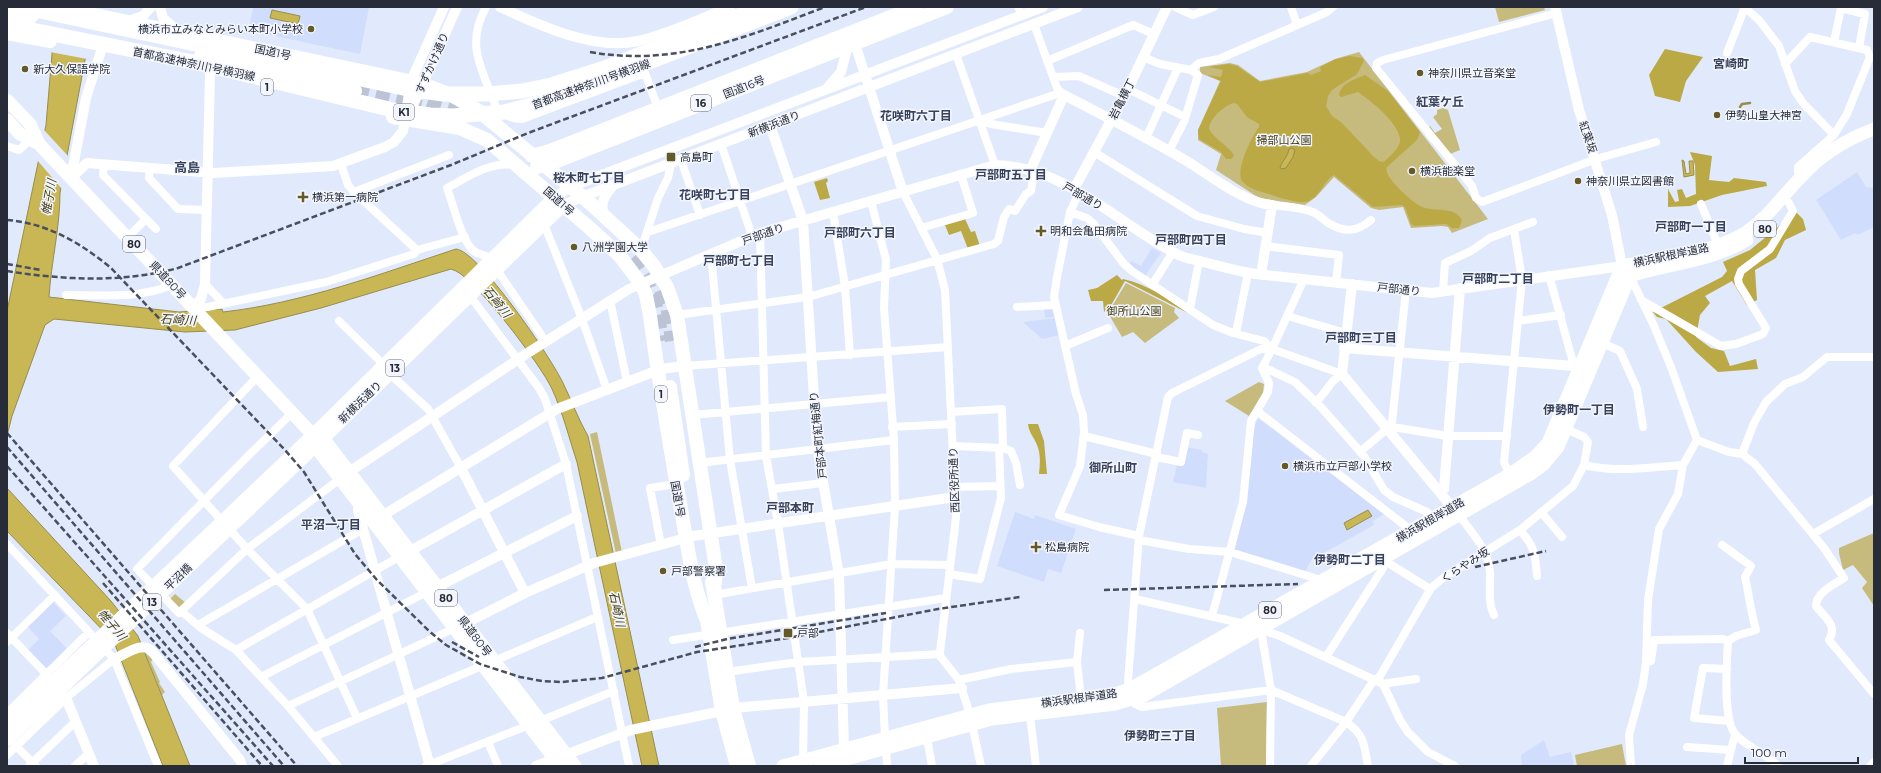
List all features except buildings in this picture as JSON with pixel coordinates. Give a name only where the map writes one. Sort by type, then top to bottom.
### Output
[{"type":"highway","name":"首都高速神奈川1号横羽線","points":[[21,7],[427,92],[459,95],[507,93],[536,89],[569,80],[761,7]]},
{"type":"highway","name":"首都高速神奈川1号横羽線","points":[[7,25],[198,63],[393,110],[430,115],[467,116],[504,112],[539,104],[572,93],[791,7]]},
{"type":"highway","name":"国道16号","points":[[532,156],[557,148],[658,108],[853,43],[916,7]]},
{"type":"highway","name":"国道16号","points":[[517,165],[535,167],[543,165],[947,7]]},
{"type":"highway","points":[[7,11],[52,24],[220,63],[298,84],[332,96]]},
{"type":"highway","name":"国道1号","points":[[7,33],[96,15],[417,83],[451,95],[479,111],[582,196],[641,250],[661,276],[677,315],[682,366],[692,415],[699,463],[697,597],[713,630],[727,672],[727,710],[749,766]]},
{"type":"highway","points":[[7,18],[52,24],[412,97],[447,100],[491,99],[535,92],[569,80]]},
{"type":"highway","name":"国道1号","points":[[52,24],[95,50],[210,74],[406,119],[460,128],[486,140],[517,165],[620,256],[641,284],[646,295],[650,316],[676,484],[698,535]]},
{"type":"highway","name":"国道1号","points":[[128,56],[157,54],[197,56],[356,86],[194,46],[141,24]]},
{"type":"highway","points":[[479,111],[497,119],[533,147],[542,150],[557,148]]},
{"type":"highway","name":"国道1号","points":[[667,341],[698,535],[714,593],[713,630],[737,766]]},
{"type":"main road","name":"県道80号","points":[[7,100],[30,124],[36,141]]},
{"type":"main road","name":"県道80号","points":[[7,120],[20,134],[36,141],[128,237],[317,440],[344,475],[372,526]]},
{"type":"main road","name":"横浜駅根岸道路","points":[[1512,479],[1548,443],[1626,271],[1718,245],[1745,233],[1775,208],[1801,176],[1827,155],[1848,142],[1874,129]]},
{"type":"main road","name":"横浜駅根岸道路","points":[[1626,271],[1647,270],[1713,257],[1732,250],[1764,230],[1809,180],[1832,159],[1874,137]]},
{"type":"main road","name":"新横浜通り","points":[[491,268],[544,224],[559,202]]},
{"type":"main road","name":"新横浜通り","points":[[491,268],[559,202]]},
{"type":"main road","name":"13","points":[[471,290],[491,268]]},
{"type":"main road","name":"横浜駅根岸道路","points":[[885,743],[927,738],[971,720],[989,710],[1115,694],[1143,696],[1259,629],[1379,554],[1512,479],[1544,464],[1558,447],[1566,429],[1582,367],[1602,342],[1626,271]]},
{"type":"main road","name":"新横浜通り","points":[[293,460],[317,440],[387,369],[471,290]]},
{"type":"main road","name":"平沼橋","points":[[7,726],[293,460]]},
{"type":"main road","name":"平沼橋","points":[[11,743],[293,460]]},
{"type":"main road","name":"県道80号","points":[[344,475],[372,526],[405,554],[489,663],[560,760],[574,766]]},
{"type":"main road","name":"横浜駅根岸道路","points":[[821,766],[885,743],[971,720],[1030,715],[1115,704],[1245,624],[1321,580],[1379,554],[1412,530],[1433,518],[1455,511]]},
{"type":"main road","name":"横浜駅根岸道路","points":[[783,766],[803,760],[845,758]]},
{"type":"street","points":[[126,21],[143,16],[151,7]]},
{"type":"street","points":[[160,7],[163,18],[178,32]]},
{"type":"street","name":"すずかけ通り","points":[[417,83],[444,7]]},
{"type":"street","name":"すずかけ通り","points":[[417,83],[457,7]]},
{"type":"street","points":[[486,7],[476,27],[475,47],[496,107],[501,113],[510,118],[522,119],[645,74],[658,108]]},
{"type":"street","points":[[500,7],[558,31],[592,40],[623,43],[653,37],[730,7]]},
{"type":"street","name":"新横浜通り","points":[[559,202],[570,187],[864,76],[1020,11],[1043,7]]},
{"type":"street","name":"新横浜通り","points":[[559,202],[613,186],[1078,7]]},
{"type":"street","name":"岩亀横丁","points":[[1076,191],[1094,152],[1126,93],[1167,7]]},
{"type":"street","points":[[1175,7],[1193,14],[1214,7]]},
{"type":"street","points":[[1291,7],[1297,24]]},
{"type":"street","points":[[1191,70],[1199,63],[1219,59],[1333,7]]},
{"type":"street","points":[[1727,53],[1744,7],[1773,37],[1779,46],[1796,91],[1803,103],[1834,135]]},
{"type":"street","points":[[1834,42],[1841,8],[1865,14],[1859,48]]},
{"type":"street","points":[[1556,10],[1383,60],[1377,63],[1376,68],[1472,186],[1476,198],[1482,202],[1596,159],[1656,142]]},
{"type":"street","name":"紅葉坂","points":[[1556,10],[1579,110],[1596,159],[1626,271]]},
{"type":"street","points":[[1034,24],[1053,77],[1062,94],[1146,138],[1211,175],[1230,189],[1259,203],[1302,209],[1316,214],[1328,223],[1350,230],[1361,228],[1371,220]]},
{"type":"street","points":[[1047,61],[1133,25],[1154,34]]},
{"type":"street","points":[[1785,64],[1810,37],[1867,50],[1870,57],[1847,114],[1834,135],[1798,167],[1798,172],[1801,176]]},
{"type":"street","points":[[853,43],[903,192]]},
{"type":"street","points":[[853,43],[854,79],[856,92]]},
{"type":"street","points":[[822,92],[837,79],[853,43]]},
{"type":"street","points":[[69,176],[95,50]]},
{"type":"street","points":[[956,54],[995,166]]},
{"type":"street","points":[[1143,57],[1178,68],[1191,70],[1198,75],[1185,117],[1169,151]]},
{"type":"street","points":[[490,91],[546,83],[608,64],[615,84]]},
{"type":"street","points":[[1146,138],[1162,106],[1178,68]]},
{"type":"street","points":[[194,309],[201,299],[205,284],[210,74]]},
{"type":"street","points":[[1053,77],[1079,76],[1162,106],[1185,117]]},
{"type":"street","points":[[69,176],[86,163],[207,173],[341,164],[394,142],[403,131],[417,83]]},
{"type":"street","points":[[648,232],[980,120],[1062,94]]},
{"type":"street","points":[[677,315],[808,297],[998,241],[1004,217],[1010,210],[1015,211],[1026,194],[1031,191],[1032,172],[1062,94]]},
{"type":"street","points":[[980,120],[991,124],[1047,133]]},
{"type":"street","name":"戸部本町紅梅通り","points":[[770,125],[803,221],[818,451],[839,574],[845,758]]},
{"type":"street","points":[[7,146],[19,150],[36,141]]},
{"type":"street","points":[[721,144],[740,201],[756,235],[762,303],[766,408],[766,456],[773,489],[804,702],[803,760]]},
{"type":"street","points":[[1094,152],[1198,216],[1244,229],[1268,233]]},
{"type":"street","points":[[354,192],[449,155]]},
{"type":"street","points":[[681,160],[700,215]]},
{"type":"street","points":[[104,164],[103,174],[156,229]]},
{"type":"street","points":[[341,164],[348,185],[354,192],[417,250]]},
{"type":"street","points":[[517,165],[500,164],[491,166],[447,188],[467,243],[475,252],[487,255],[491,268],[544,343]]},
{"type":"street","points":[[641,250],[658,198],[668,178],[671,164]]},
{"type":"street","name":"戸部通り","points":[[344,475],[610,300],[641,284],[756,235],[995,166],[1014,167],[1032,172],[1076,191],[1173,252],[1199,261],[1248,273],[1432,293],[1549,275],[1626,271]]},
{"type":"street","points":[[150,169],[149,178],[178,209],[207,210]]},
{"type":"street","points":[[921,228],[973,212],[961,175]]},
{"type":"street","points":[[604,216],[602,210],[603,200],[613,186]]},
{"type":"street","points":[[1076,191],[1070,212],[1057,277],[1055,305],[1083,416],[1084,436],[1080,466],[1059,515],[1139,538],[1189,548],[1230,552],[1321,580]]},
{"type":"street","name":"西区役所通り","points":[[903,192],[937,259],[945,290],[956,517],[940,654]]},
{"type":"street","points":[[871,201],[884,250],[886,274],[884,308],[894,440],[895,506],[883,695],[885,743],[888,766]]},
{"type":"street","points":[[1641,300],[1721,346],[1736,344],[1763,334],[1766,328],[1739,284],[1738,279],[1741,271],[1770,249],[1793,211],[1789,203]]},
{"type":"street","points":[[1702,204],[1718,245]]},
{"type":"street","points":[[1261,275],[1272,205]]},
{"type":"street","points":[[833,212],[845,286],[850,354]]},
{"type":"street","points":[[1070,212],[1086,218],[1093,223],[1124,264],[1152,285],[1221,329],[1264,341],[1272,349]]},
{"type":"street","points":[[128,237],[146,220]]},
{"type":"street","points":[[1443,291],[1444,263],[1471,252],[1490,238],[1533,222]]},
{"type":"street","points":[[544,224],[582,319],[607,390]]},
{"type":"street","points":[[1512,479],[1504,462],[1522,279],[1514,230]]},
{"type":"street","points":[[194,309],[326,282],[414,254],[417,250],[465,237]]},
{"type":"street","points":[[1265,246],[1339,255],[1336,282]]},
{"type":"street","points":[[1152,285],[1173,252]]},
{"type":"street","points":[[711,254],[730,460],[752,588]]},
{"type":"street","points":[[1190,309],[1199,261]]},
{"type":"street","points":[[1626,271],[1641,300],[1671,369],[1696,440],[1683,465],[1678,494],[1659,529],[1648,600],[1646,662],[1643,684],[1629,735],[1631,766]]},
{"type":"street","points":[[1236,333],[1248,273]]},
{"type":"street","points":[[1344,348],[1582,367],[1560,315],[1549,275]]},
{"type":"street","points":[[1212,616],[1243,502],[1251,422],[1268,392],[1269,383],[1263,367],[1304,279]]},
{"type":"street","points":[[205,284],[224,304]]},
{"type":"street","points":[[1316,403],[1333,381],[1342,374],[1352,284]]},
{"type":"street","points":[[66,295],[124,296],[156,290],[172,285]]},
{"type":"street","points":[[1441,494],[1444,489],[1460,288]]},
{"type":"street","points":[[471,290],[522,357],[539,388],[555,411],[577,516],[590,565],[597,617],[614,691],[626,732],[629,766]]},
{"type":"street","points":[[1390,429],[1406,290]]},
{"type":"street","points":[[610,300],[627,382]]},
{"type":"street","points":[[1017,307],[1055,305]]},
{"type":"street","points":[[1518,321],[1560,315]]},
{"type":"street","points":[[1287,316],[1346,333]]},
{"type":"street","points":[[339,321],[428,409],[433,416],[525,593]]},
{"type":"street","points":[[1065,346],[1108,328]]},
{"type":"street","points":[[1602,342],[1620,351],[1637,389],[1643,427]]},
{"type":"street","points":[[198,625],[372,526],[461,468],[555,411],[574,402],[659,370],[682,366],[948,347]]},
{"type":"street","points":[[1368,766],[1361,734],[1346,722],[1271,690],[1142,707],[1135,704],[1128,682],[1139,538],[1169,395],[1261,349],[1272,349],[1342,374],[1390,429],[1486,552],[1490,572],[1490,601],[1494,615]]},
{"type":"street","points":[[1742,454],[1754,423],[1766,402],[1784,384],[1803,376],[1827,358],[1874,357]]},
{"type":"street","points":[[1263,367],[1295,382],[1316,403],[1360,452],[1384,490],[1393,497],[1427,512],[1433,518]]},
{"type":"street","points":[[257,377],[173,464],[173,466],[239,538],[247,549],[307,609],[357,718]]},
{"type":"street","points":[[692,415],[891,397]]},
{"type":"street","points":[[949,574],[980,579],[1001,498],[1002,409],[951,412]]},
{"type":"street","points":[[1257,411],[1412,530]]},
{"type":"street","points":[[292,413],[137,570],[179,613],[247,549],[344,475]]},
{"type":"street","points":[[892,427],[952,424]]},
{"type":"street","points":[[1360,452],[1390,429],[1448,436],[1507,436]]},
{"type":"street","name":"くらやみ坂","points":[[1311,766],[1379,682],[1430,589],[1443,578],[1520,530],[1572,486],[1584,464],[1588,442],[1584,437],[1566,429]]},
{"type":"street","points":[[1084,436],[1181,462],[1187,433],[1198,435]]},
{"type":"street","points":[[699,463],[818,451],[894,440]]},
{"type":"street","points":[[1696,440],[1717,449],[1742,454],[1755,464],[1771,481],[1813,534],[1844,578],[1821,595],[1816,600],[1816,606],[1832,626],[1833,633],[1829,640],[1874,694]]},
{"type":"street","points":[[953,446],[1001,448],[1012,451],[1020,485]]},
{"type":"street","points":[[236,650],[566,464]]},
{"type":"street","points":[[1584,464],[1622,469],[1683,465]]},
{"type":"street","points":[[773,489],[823,483]]},
{"type":"street","points":[[661,545],[650,488],[676,484]]},
{"type":"street","points":[[288,706],[525,593],[590,565],[618,556],[698,535],[895,506],[955,492],[1000,486]]},
{"type":"street","points":[[1813,534],[1874,500]]},
{"type":"street","points":[[1541,512],[1562,537]]},
{"type":"street","points":[[260,677],[577,516]]},
{"type":"street","points":[[372,526],[375,571],[411,696],[428,766],[614,691]]},
{"type":"street","points":[[1520,530],[1531,543],[1534,551],[1537,576]]},
{"type":"street","points":[[1722,545],[1751,566],[1745,577],[1750,609],[1756,630],[1736,636],[1728,641]]},
{"type":"street","points":[[9,550],[55,595],[114,659],[158,766]]},
{"type":"street","points":[[1379,554],[1430,589]]},
{"type":"street","points":[[1326,657],[1383,568],[1379,554]]},
{"type":"street","points":[[714,593],[787,583],[892,564],[950,565]]},
{"type":"street","points":[[55,595],[8,637],[47,674],[66,698],[94,766]]},
{"type":"street","points":[[1135,597],[1245,624],[1280,636],[1379,682],[1416,679]]},
{"type":"street","points":[[673,640],[713,630],[793,622],[946,598]]},
{"type":"street","points":[[182,611],[198,625],[236,650],[288,706],[338,766]]},
{"type":"street","points":[[314,737],[597,617]]},
{"type":"street","points":[[1259,629],[1262,636],[1271,690],[1270,766]]},
{"type":"street","points":[[7,713],[89,632]]},
{"type":"street","points":[[1080,633],[1077,662],[1081,698]]},
{"type":"street","points":[[1646,662],[1651,661],[1654,640],[1723,639],[1728,641]]},
{"type":"street","points":[[1728,641],[1727,669],[1729,721],[1735,734],[1778,766]]},
{"type":"street","points":[[7,755],[11,743],[66,698],[114,659],[141,646],[151,650],[240,760],[242,766]]},
{"type":"street","points":[[727,672],[798,662],[940,654],[961,684],[981,766]]},
{"type":"street","points":[[536,766],[560,760],[626,732],[653,724],[727,710],[883,695],[961,684],[1011,669],[1077,662]]},
{"type":"street","points":[[1727,669],[1703,668],[1694,718],[1729,721]]},
{"type":"street","points":[[1379,682],[1408,732],[1428,752],[1455,766]]},
{"type":"street","points":[[1030,715],[1036,766]]},
{"type":"street","points":[[11,743],[33,765],[76,721]]},
{"type":"street","points":[[1727,766],[1735,734]]},
{"type":"street","points":[[927,738],[932,766]]},
{"type":"street","points":[[488,742],[498,766]]},
{"type":"street","points":[[1687,747],[1730,750]]},
{"type":"street","points":[[75,766],[89,753]]},
{"type":"street","points":[[1870,766],[1874,762]]},
{"type":"shaded area","name":"横浜市立みなとみらい本町小学校","points":[[253,7],[369,7],[360,54],[256,32],[257,26],[250,24]]},
{"type":"shaded area","points":[[1857,172],[1866,187],[1874,188],[1874,227],[1858,235],[1855,233],[1841,240],[1816,200]]},
{"type":"shaded area","points":[[1152,248],[1161,253],[1144,277],[1128,266],[1132,261],[1141,266]]},
{"type":"shaded area","points":[[1044,308],[1053,308],[1055,317],[1045,318]]},
{"type":"shaded area","points":[[1056,318],[1060,335],[1042,339],[1023,322]]},
{"type":"shaded area","name":"横浜市立戸部小学校","points":[[1259,419],[1384,514],[1373,521],[1374,525],[1311,560],[1305,572],[1235,550],[1247,496],[1252,436],[1257,420]]},
{"type":"shaded area","points":[[1186,447],[1202,450],[1202,452],[1208,454],[1206,488],[1173,482],[1177,464]]},
{"type":"shaded area","name":"松島病院","points":[[1015,512],[1034,519],[1035,515],[1076,529],[1061,573],[1048,569],[1044,582],[997,566]]},
{"type":"shaded area","points":[[51,600],[66,616],[50,631],[67,649],[47,670],[28,650],[39,639],[26,625]]},
{"type":"shaded area","points":[[1544,740],[1550,757],[1571,752],[1574,766],[1522,766],[1521,755]]},
{"type":"green space","points":[[1495,7],[1544,7],[1545,10],[1499,22]]},
{"type":"green space","points":[[1665,49],[1703,57],[1686,81],[1680,102],[1655,96],[1649,75]]},
{"type":"green space","name":"掃部山公園","points":[[1359,52],[1488,219],[1452,233],[1448,227],[1442,226],[1411,228],[1403,207],[1379,210],[1371,208],[1334,177],[1316,197],[1305,205],[1259,198],[1216,170],[1221,154],[1198,140],[1198,130],[1220,81],[1200,73],[1200,67],[1230,63],[1238,65],[1260,81],[1307,72],[1335,59]]},
{"type":"green space","name":"掃部山公園","points":[[1350,56],[1362,58],[1364,61],[1357,74],[1332,90],[1328,96],[1326,106],[1332,116],[1342,123],[1373,156],[1379,161],[1384,162],[1399,145],[1400,138],[1393,123],[1371,101],[1358,92],[1341,97],[1339,95],[1340,91],[1345,85],[1352,80],[1365,75],[1388,91],[1420,132],[1417,140],[1387,167],[1389,176],[1399,189],[1418,205],[1427,208],[1449,211],[1459,216],[1462,220],[1459,228],[1452,228],[1446,224],[1414,226],[1411,224],[1405,207],[1402,205],[1373,207],[1334,175],[1327,181],[1314,198],[1305,202],[1279,198],[1248,186],[1242,181],[1240,176],[1242,161],[1252,138],[1259,127],[1259,124],[1247,117],[1237,104],[1230,104],[1222,109],[1212,120],[1209,128],[1211,132],[1232,153],[1234,156],[1231,159],[1226,159],[1221,152],[1199,139],[1198,130],[1221,81],[1207,75],[1221,77],[1223,70],[1209,67],[1229,64],[1237,66],[1260,82],[1308,73],[1311,75],[1321,71],[1320,67],[1336,59]]},
{"type":"green space","points":[[1443,108],[1448,110],[1460,150],[1450,154],[1429,127],[1430,126],[1435,133],[1442,129],[1433,117],[1437,114],[1437,110]]},
{"type":"green space","points":[[1690,152],[1712,156],[1709,180],[1729,182],[1734,178],[1766,182],[1767,186],[1722,195],[1690,206],[1668,207],[1668,189],[1675,202],[1679,201],[1677,190],[1682,189],[1686,198],[1696,194],[1695,165]]},
{"type":"green space","points":[[827,178],[828,181],[826,183],[830,198],[820,200],[814,182]]},
{"type":"green space","points":[[1794,210],[1803,219],[1806,230],[1785,240],[1776,258],[1755,270],[1757,300],[1747,305],[1732,281],[1705,296],[1710,303],[1700,315],[1696,337],[1711,348],[1724,351],[1730,366],[1756,359],[1758,369],[1718,372],[1696,352],[1666,319],[1657,317],[1653,312],[1722,277],[1727,271],[1723,262],[1750,250],[1777,228]]},
{"type":"green space","points":[[965,219],[971,232],[975,231],[980,246],[968,249],[961,231],[949,235],[945,225]]},
{"type":"green space","points":[[1117,275],[1122,280],[1123,279],[1141,285],[1157,293],[1188,313],[1125,281],[1110,307],[1104,312],[1103,301],[1091,301],[1088,290],[1097,288]]},
{"type":"green space","name":"御所山公園","points":[[1126,283],[1175,308],[1174,312],[1179,318],[1145,343],[1133,332],[1122,337],[1108,313]]},
{"type":"green space","points":[[1259,382],[1264,384],[1263,393],[1249,416],[1225,401]]},
{"type":"green space","points":[[1028,424],[1038,424],[1044,441],[1047,474],[1039,474],[1039,452],[1036,442],[1029,430]]},
{"type":"green space","points":[[597,432],[622,552],[616,554],[590,434]]},
{"type":"green space","points":[[1874,533],[1874,606],[1862,588],[1867,582],[1853,565],[1843,570],[1839,548]]},
{"type":"green space","points":[[175,594],[186,603],[179,610],[169,600]]},
{"type":"green space","points":[[145,653],[153,659],[151,662],[160,682],[159,683],[165,692],[162,695]]},
{"type":"green space","points":[[1267,702],[1266,766],[1221,766],[1217,708]]},
{"type":"green space","points":[[1622,744],[1626,766],[1577,766],[1575,755]]},
{"type":"water","points":[[56,7],[95,7],[60,193],[59,219],[49,297],[179,312],[222,309],[223,312],[253,308],[312,295],[370,278],[456,249],[467,254],[481,267],[497,286],[545,352],[563,383],[588,436],[659,766],[642,766],[577,462],[556,398],[546,377],[523,344],[479,291],[466,278],[456,271],[451,269],[321,308],[235,330],[185,332],[54,319],[45,325],[12,416],[7,436],[7,311],[46,125]]},
{"type":"water","points":[[272,10],[300,16],[298,24],[270,18]]},
{"type":"water","points":[[1292,148],[1295,150],[1293,157],[1286,168],[1281,169],[1280,167],[1288,154],[1289,149]]},
{"type":"water","points":[[1682,160],[1684,161],[1686,174],[1690,173],[1689,161],[1693,161],[1694,175],[1684,177]]},
{"type":"water","name":"帷子川","points":[[7,488],[111,601],[138,636],[190,766],[163,766],[114,642],[7,531]]},
{"type":"water","points":[[1368,510],[1372,516],[1347,530],[1344,523]]},
{"type":"pier","points":[[54,7],[97,7],[87,59],[50,52]]},
{"type":"pier","points":[[44,130],[68,156],[62,189],[37,160]]},
{"type":"waterway","points":[[1740,107],[1742,104],[1750,103]]},
{"type":"tunnel","points":[[355,91],[421,107]]},
{"type":"tunnel","points":[[408,94],[472,115]]},
{"type":"tunnel","points":[[616,244],[637,266],[650,288],[660,325],[662,341]]},
{"type":"tunnel","points":[[661,290],[667,305],[672,341]]},
{"type":"railway","points":[[590,52],[622,56],[652,56],[682,52],[739,38],[825,7]]},
{"type":"railway","points":[[7,271],[71,278],[114,278],[157,273],[178,268],[451,165],[528,133],[866,7]]},
{"type":"railway","points":[[7,220],[36,225],[50,230],[88,250],[111,268],[285,450],[304,472],[355,554],[377,580],[429,631],[446,645],[480,664],[520,677],[542,681],[562,682],[602,678],[697,652],[788,638],[938,609],[1020,597]]},
{"type":"railway","points":[[7,264],[41,270]]},
{"type":"railway","points":[[7,433],[297,766]]},
{"type":"railway","points":[[7,447],[284,766]]},
{"type":"railway","points":[[7,466],[273,766]]},
{"type":"railway","points":[[1475,567],[1546,551]]},
{"type":"railway","points":[[103,583],[262,766]]},
{"type":"railway","points":[[1104,590],[1298,584]]},
{"type":"railway","points":[[695,647],[727,639],[886,613]]},
{"type":"railway","points":[[452,642],[479,657]]},
{"type":"place","name":"横浜市立みなとみらい本町小学校","points":[[311,29]]},
{"type":"place","name":"新大久保語学院","points":[[25,69]]},
{"type":"place","name":"神奈川県立音楽堂","points":[[1420,73]]},
{"type":"place","name":"伊勢山皇大神宮","points":[[1717,115]]},
{"type":"place","name":"高島町","points":[[671,157]]},
{"type":"place","name":"横浜能楽堂","points":[[1412,171]]},
{"type":"place","name":"神奈川県立図書館","points":[[1578,181]]},
{"type":"place","name":"横浜第一病院","points":[[303,197]]},
{"type":"place","name":"明和会亀田病院","points":[[1041,231]]},
{"type":"place","name":"八洲学園大学","points":[[574,247]]},
{"type":"place","name":"横浜市立戸部小学校","points":[[1285,466]]},
{"type":"place","name":"松島病院","points":[[1036,547]]},
{"type":"place","name":"戸部警察署","points":[[663,571]]},
{"type":"place","name":"戸部","points":[[788,633]]},
{"type":"district","name":"宮崎町","points":[[1731,64]]},
{"type":"district","name":"紅葉ケ丘","points":[[1440,102]]},
{"type":"district","name":"花咲町六丁目","points":[[916,116]]},
{"type":"district","name":"高島","points":[[187,167]]},
{"type":"district","name":"戸部町五丁目","points":[[1011,175]]},
{"type":"district","name":"桜木町七丁目","points":[[589,178]]},
{"type":"district","name":"花咲町七丁目","points":[[715,195]]},
{"type":"district","name":"戸部町一丁目","points":[[1691,227]]},
{"type":"district","name":"戸部町六丁目","points":[[860,233]]},
{"type":"district","name":"戸部町四丁目","points":[[1191,240]]},
{"type":"district","name":"戸部町七丁目","points":[[739,261]]},
{"type":"district","name":"戸部町二丁目","points":[[1498,279]]},
{"type":"district","name":"戸部町三丁目","points":[[1361,338]]},
{"type":"district","name":"伊勢町一丁目","points":[[1579,410]]},
{"type":"district","name":"御所山町","points":[[1113,468]]},
{"type":"district","name":"戸部本町","points":[[790,508]]},
{"type":"district","name":"平沼一丁目","points":[[331,525]]},
{"type":"district","name":"伊勢町二丁目","points":[[1350,560]]},
{"type":"district","name":"伊勢町三丁目","points":[[1160,736]]},
{"type":"water label","name":"石崎川","points":[[497,302]]},
{"type":"water label","name":"石崎川","points":[[178,320]]},
{"type":"water label","name":"石崎川","points":[[617,609]]}]
